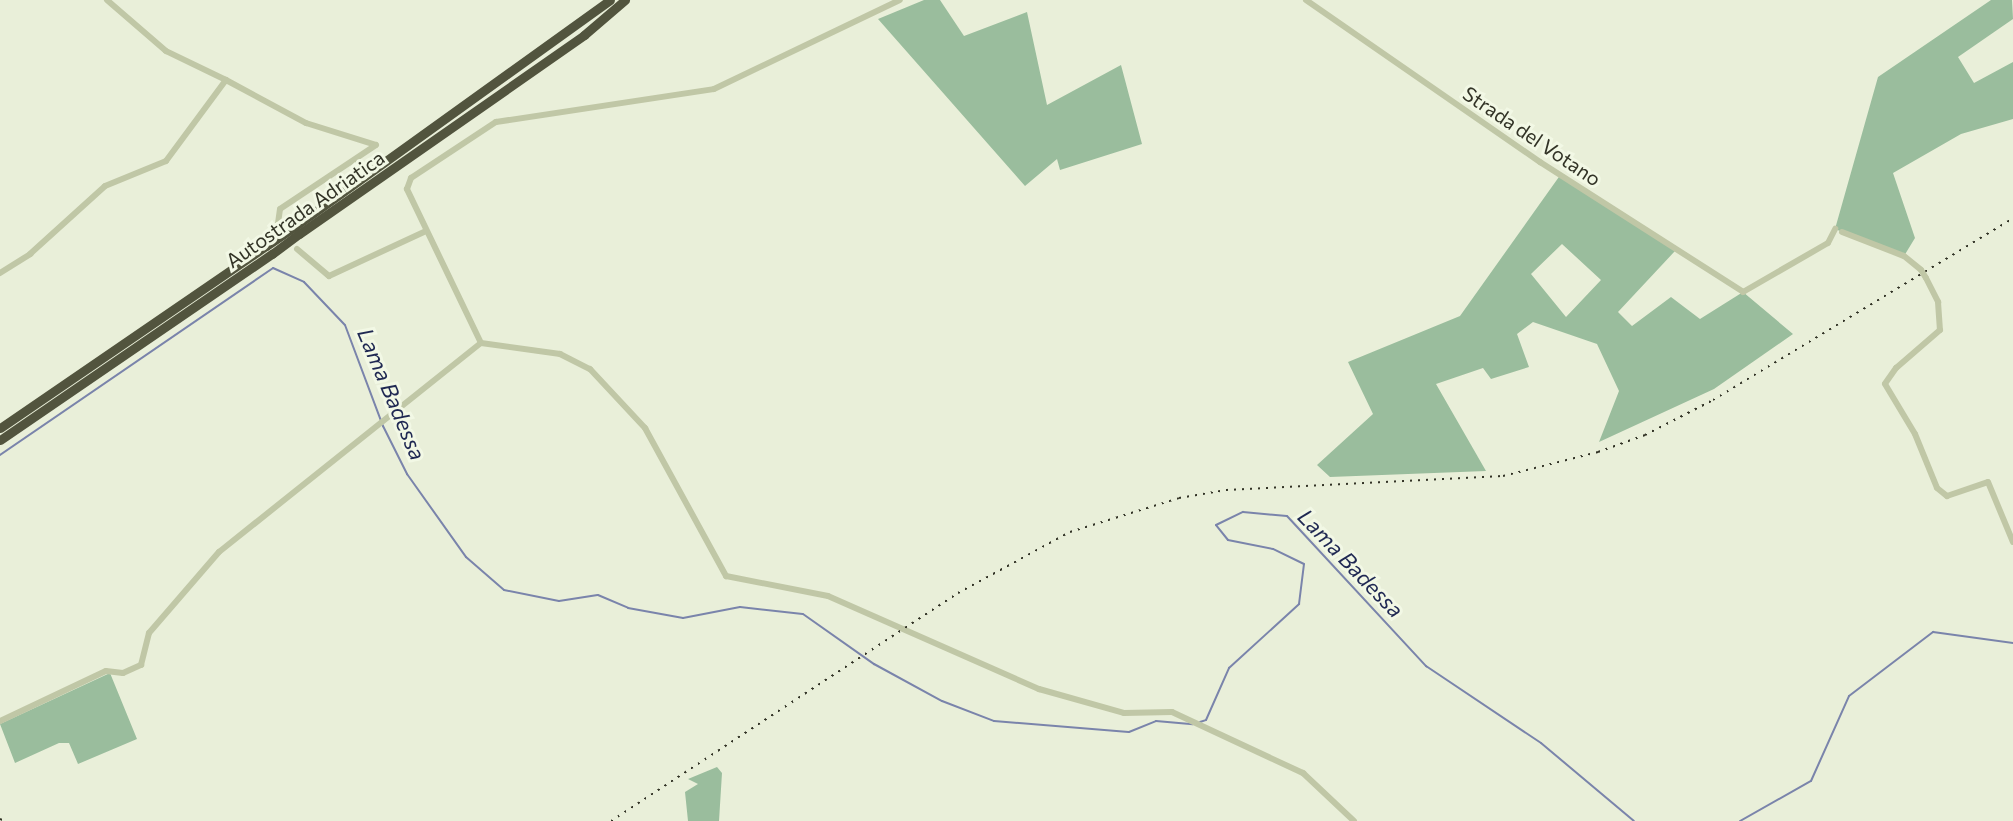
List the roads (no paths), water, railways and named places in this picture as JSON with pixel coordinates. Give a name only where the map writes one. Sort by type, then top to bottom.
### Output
[{"type":"highway","name":"Autostrada Adriatica","points":[[297,231],[610,0]]},
{"type":"highway","name":"Autostrada Adriatica","points":[[0,428],[269,250],[584,35],[625,0]]},
{"type":"highway","name":"Autostrada Adriatica","points":[[0,440],[269,250]]},
{"type":"street","points":[[107,0],[166,51],[306,123],[376,145],[280,209],[278,223]]},
{"type":"street","points":[[481,343],[426,231],[407,184],[488,125],[714,89],[900,0]]},
{"type":"street","name":"Strada del Votano","points":[[1306,0],[1540,162],[1743,292],[1828,243],[1835,229]]},
{"type":"street","points":[[0,273],[30,254],[105,186],[166,161],[226,80]]},
{"type":"street","points":[[297,249],[329,276],[426,231]]},
{"type":"street","points":[[1842,232],[1904,256],[1926,278],[1938,302],[1940,330],[1896,368],[1885,384],[1915,434],[1937,488],[1947,496],[1988,482],[2013,542]]},
{"type":"street","points":[[0,721],[106,671],[123,673],[141,665],[149,633],[219,552],[481,343],[560,354],[590,369],[645,428],[726,576],[828,596],[1039,689],[1124,713],[1172,712],[1303,773],[1354,821]]},
{"type":"waterway","name":"Lama Badessa","points":[[0,455],[273,268],[304,282],[345,325],[383,426],[407,474],[466,557],[504,590],[559,601],[598,595],[628,608],[683,618],[740,607],[803,614],[874,664],[942,701],[994,721],[1129,732],[1156,721],[1193,724]]},
{"type":"waterway","name":"Lama Badessa","points":[[1200,722],[1206,720],[1229,668],[1299,604],[1304,564],[1273,549],[1228,540],[1216,525],[1243,512],[1287,516],[1426,666],[1541,743],[1634,821]]},
{"type":"waterway","name":"Lama Badessa","points":[[1740,821],[1811,781],[1849,696],[1933,632],[2013,643]]},
{"type":"railway","points":[[611,821],[958,593],[1070,532],[1179,498],[1226,490],[1503,476],[1598,452],[1645,435],[1713,400],[2013,218]]},
{"type":"railway","points":[[0,819],[5,821]]}]
